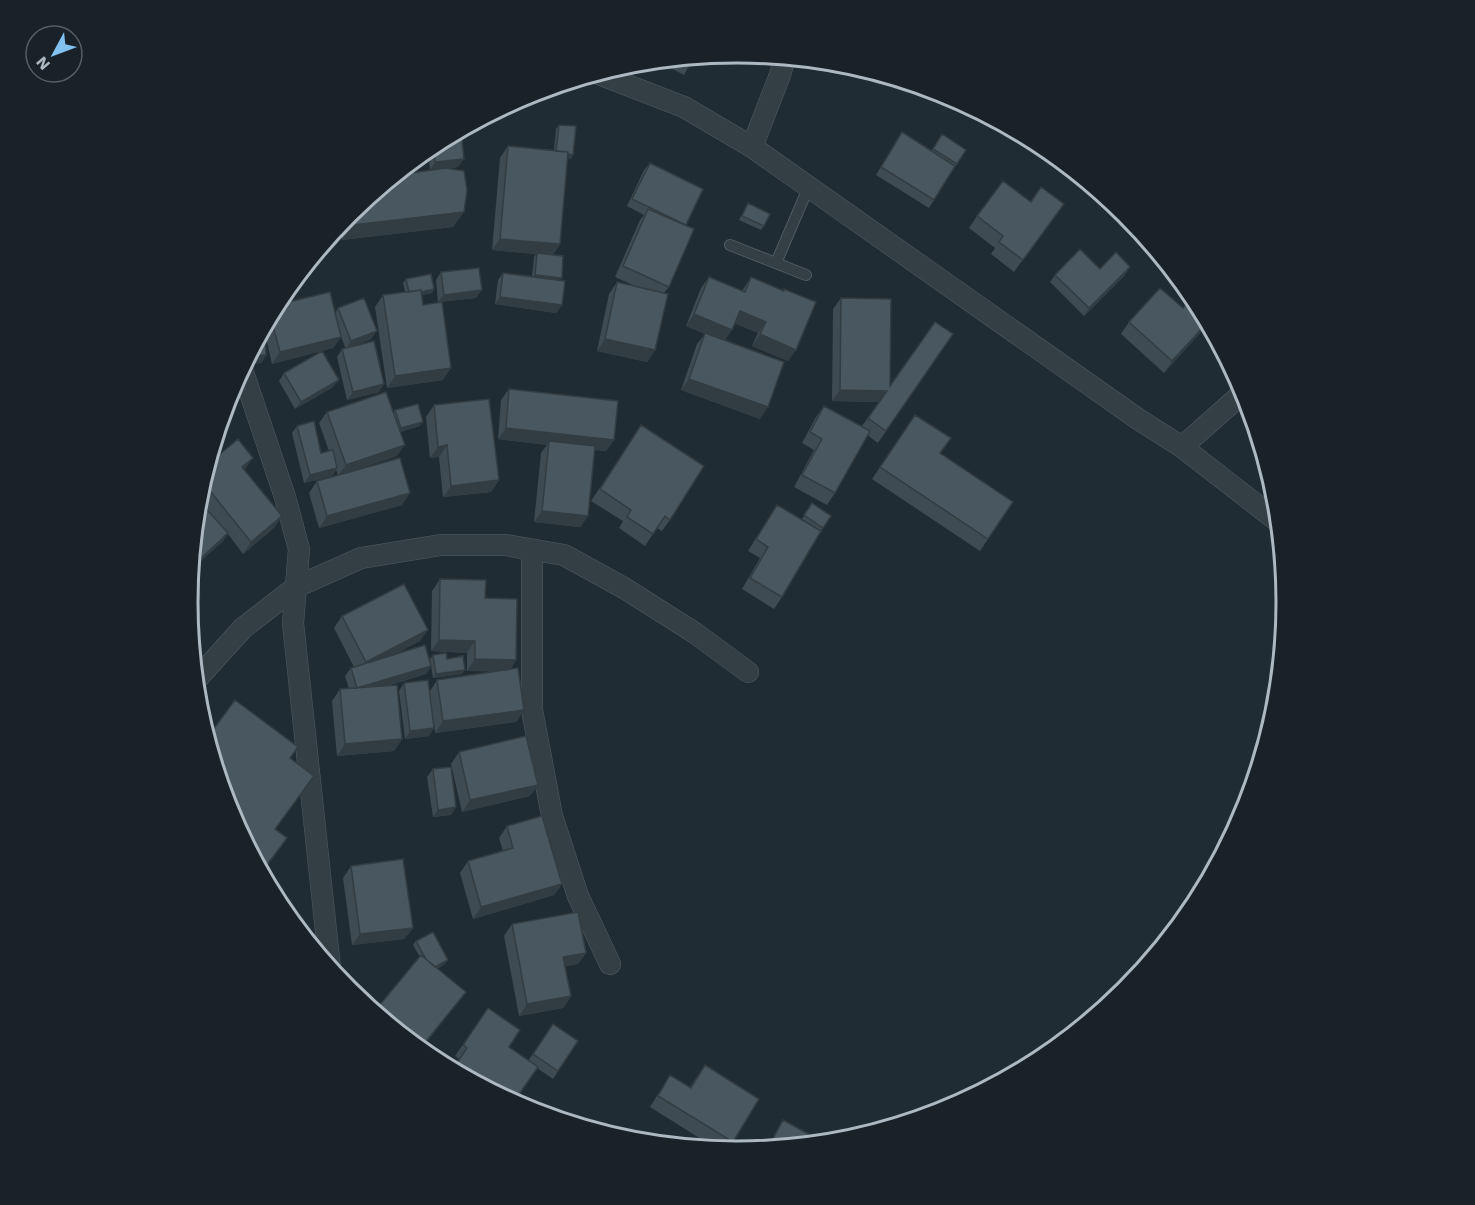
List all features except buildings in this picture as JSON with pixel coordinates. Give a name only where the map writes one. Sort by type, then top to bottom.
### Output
[{"type":"street","points":[[752,147],[783,65]]},
{"type":"street","points":[[610,78],[684,107],[752,147],[1128,412],[1182,447],[1270,515]]},
{"type":"street","points":[[246,381],[285,497],[299,549],[293,623],[328,954]]},
{"type":"street","points":[[1182,447],[1237,398]]},
{"type":"street","points":[[203,672],[243,628],[296,586],[361,558],[441,545],[505,545],[564,555],[624,588],[695,633],[748,672]]},
{"type":"street","points":[[532,550],[531,710],[552,816],[578,896],[610,964]]},
{"type":"lane","points":[[776,263],[809,186]]},
{"type":"lane","points":[[730,245],[806,275]]}]
